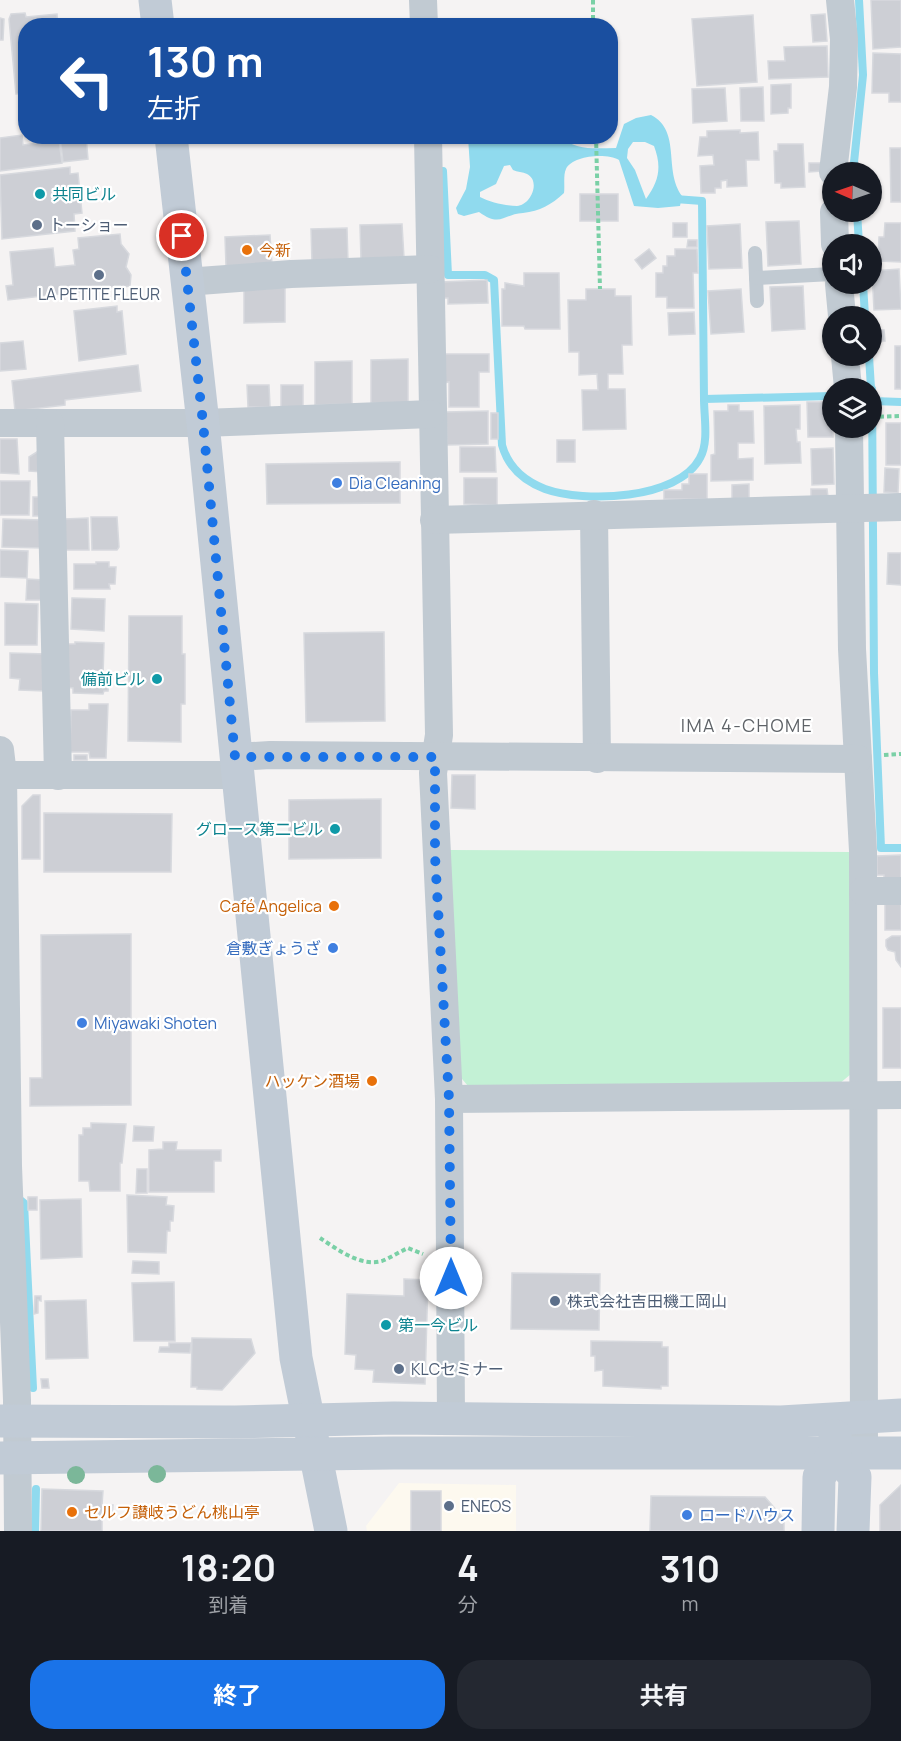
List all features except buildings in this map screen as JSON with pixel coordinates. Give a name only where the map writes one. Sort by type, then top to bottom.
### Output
[{"type":"street","points":[[154,0],[157,18]]},
{"type":"street","points":[[423,0],[424,18]]},
{"type":"street","points":[[834,162],[843,87],[844,39],[840,0]]},
{"type":"street","points":[[172,144],[203,423],[296,1358],[331,1531]]},
{"type":"street","points":[[428,144],[431,414],[439,735],[435,757],[435,856],[449,1099],[451,1418]]},
{"type":"street","points":[[186,282],[291,274],[430,269]]},
{"type":"street","points":[[0,423],[203,423],[431,414]]},
{"type":"street","points":[[50,423],[58,776]]},
{"type":"street","points":[[852,438],[874,508],[853,655],[871,757],[863,891],[864,1095],[849,1452],[855,1477],[853,1531]]},
{"type":"street","points":[[434,520],[874,508]]},
{"type":"street","points":[[594,514],[597,759]]},
{"type":"street","points":[[18,1531],[9,1458],[1,767],[58,776],[435,757],[597,759],[871,757]]},
{"type":"street","points":[[863,891],[901,891]]},
{"type":"street","points":[[449,1099],[901,1095]]},
{"type":"street","points":[[9,1421],[451,1418],[757,1422],[901,1415]]},
{"type":"street","points":[[818,1531],[819,1477],[849,1452]]},
{"type":"street","points":[[9,1458],[901,1453]]},
{"type":"lane","points":[[754,253],[757,301]]},
{"type":"lane","points":[[756,278],[822,275]]},
{"type":"path","points":[[593,0],[593,18]]},
{"type":"path","points":[[596,144],[600,289]]},
{"type":"path","points":[[882,416],[901,416]]},
{"type":"path","points":[[871,757],[901,754]]},
{"type":"path","points":[[320,1238],[345,1254],[362,1260],[380,1262],[408,1248],[422,1254],[434,1252],[450,1254]]},
{"type":"shaded area","name":"ENEOS","points":[[399,1483],[516,1485],[516,1531],[367,1531],[366,1526]]},
{"type":"green space","points":[[449,850],[850,852],[851,1074],[839,1084],[468,1086],[457,1073]]},
{"type":"water","points":[[651,115],[660,122],[669,141],[676,186],[682,196],[680,206],[658,208],[634,206],[619,160],[599,156],[583,158],[570,164],[565,171],[564,193],[540,209],[497,220],[479,212],[464,216],[458,214],[456,208],[466,189],[470,167],[468,144],[572,144],[579,147],[616,148],[624,124],[636,118]],"holes":[[[633,142],[645,142],[654,146],[658,161],[658,174],[646,199],[635,170],[627,158],[628,149]],[[510,165],[513,170],[531,177],[534,187],[526,202],[512,206],[480,197],[480,192],[496,184],[504,166]]]},
{"type":"waterway","points":[[854,162],[863,75],[859,0]]},
{"type":"waterway","points":[[443,171],[448,275],[485,275],[494,280],[502,445],[508,460],[530,482],[545,489],[583,496],[629,494],[652,490],[672,483],[689,472],[700,458],[705,437],[704,399],[822,396]]},
{"type":"waterway","points":[[675,199],[702,201],[704,399]]},
{"type":"waterway","points":[[858,222],[858,234]]},
{"type":"waterway","points":[[864,294],[864,306]]},
{"type":"waterway","points":[[870,366],[870,378]]},
{"type":"waterway","points":[[882,401],[901,402]]},
{"type":"waterway","points":[[872,438],[874,673],[881,848],[901,848]]},
{"type":"waterway","points":[[18,1198],[24,1203],[33,1388]]},
{"type":"waterway","points":[[35,1531],[36,1489]]},
{"type":"place","name":"共同ビル","points":[[40,194]]},
{"type":"place","name":"トーショー","points":[[37,225]]},
{"type":"place","name":"今新","points":[[247,250]]},
{"type":"place","name":"LA PETITE FLEUR","points":[[99,275]]},
{"type":"place","name":"Dia Cleaning","points":[[337,483]]},
{"type":"place","name":"備前ビル","points":[[157,679]]},
{"type":"place","name":"グロース第二ビル","points":[[335,829]]},
{"type":"place","name":"Café Angelica","points":[[334,906]]},
{"type":"place","name":"倉敷ぎょうざ","points":[[333,948]]},
{"type":"place","name":"Miyawaki Shoten","points":[[82,1023]]},
{"type":"place","name":"ハッケン酒場","points":[[372,1081]]},
{"type":"place","name":"株式会社吉田機工岡山","points":[[555,1301]]},
{"type":"place","name":"第一今ビル","points":[[386,1325]]},
{"type":"place","name":"KLCセミナー","points":[[399,1369]]},
{"type":"place","name":"ENEOS","points":[[449,1506]]},
{"type":"place","name":"セルフ讃岐うどん桃山亭","points":[[72,1512]]},
{"type":"place","name":"ロードハウス","points":[[687,1515]]},
{"type":"district","name":"IMA 4-CHOME","points":[[747,725]]},
{"type":"route","points":[[182,236],[203,423],[235,757],[270,755],[435,757],[433,772],[435,856],[449,1099],[451,1278]]}]
